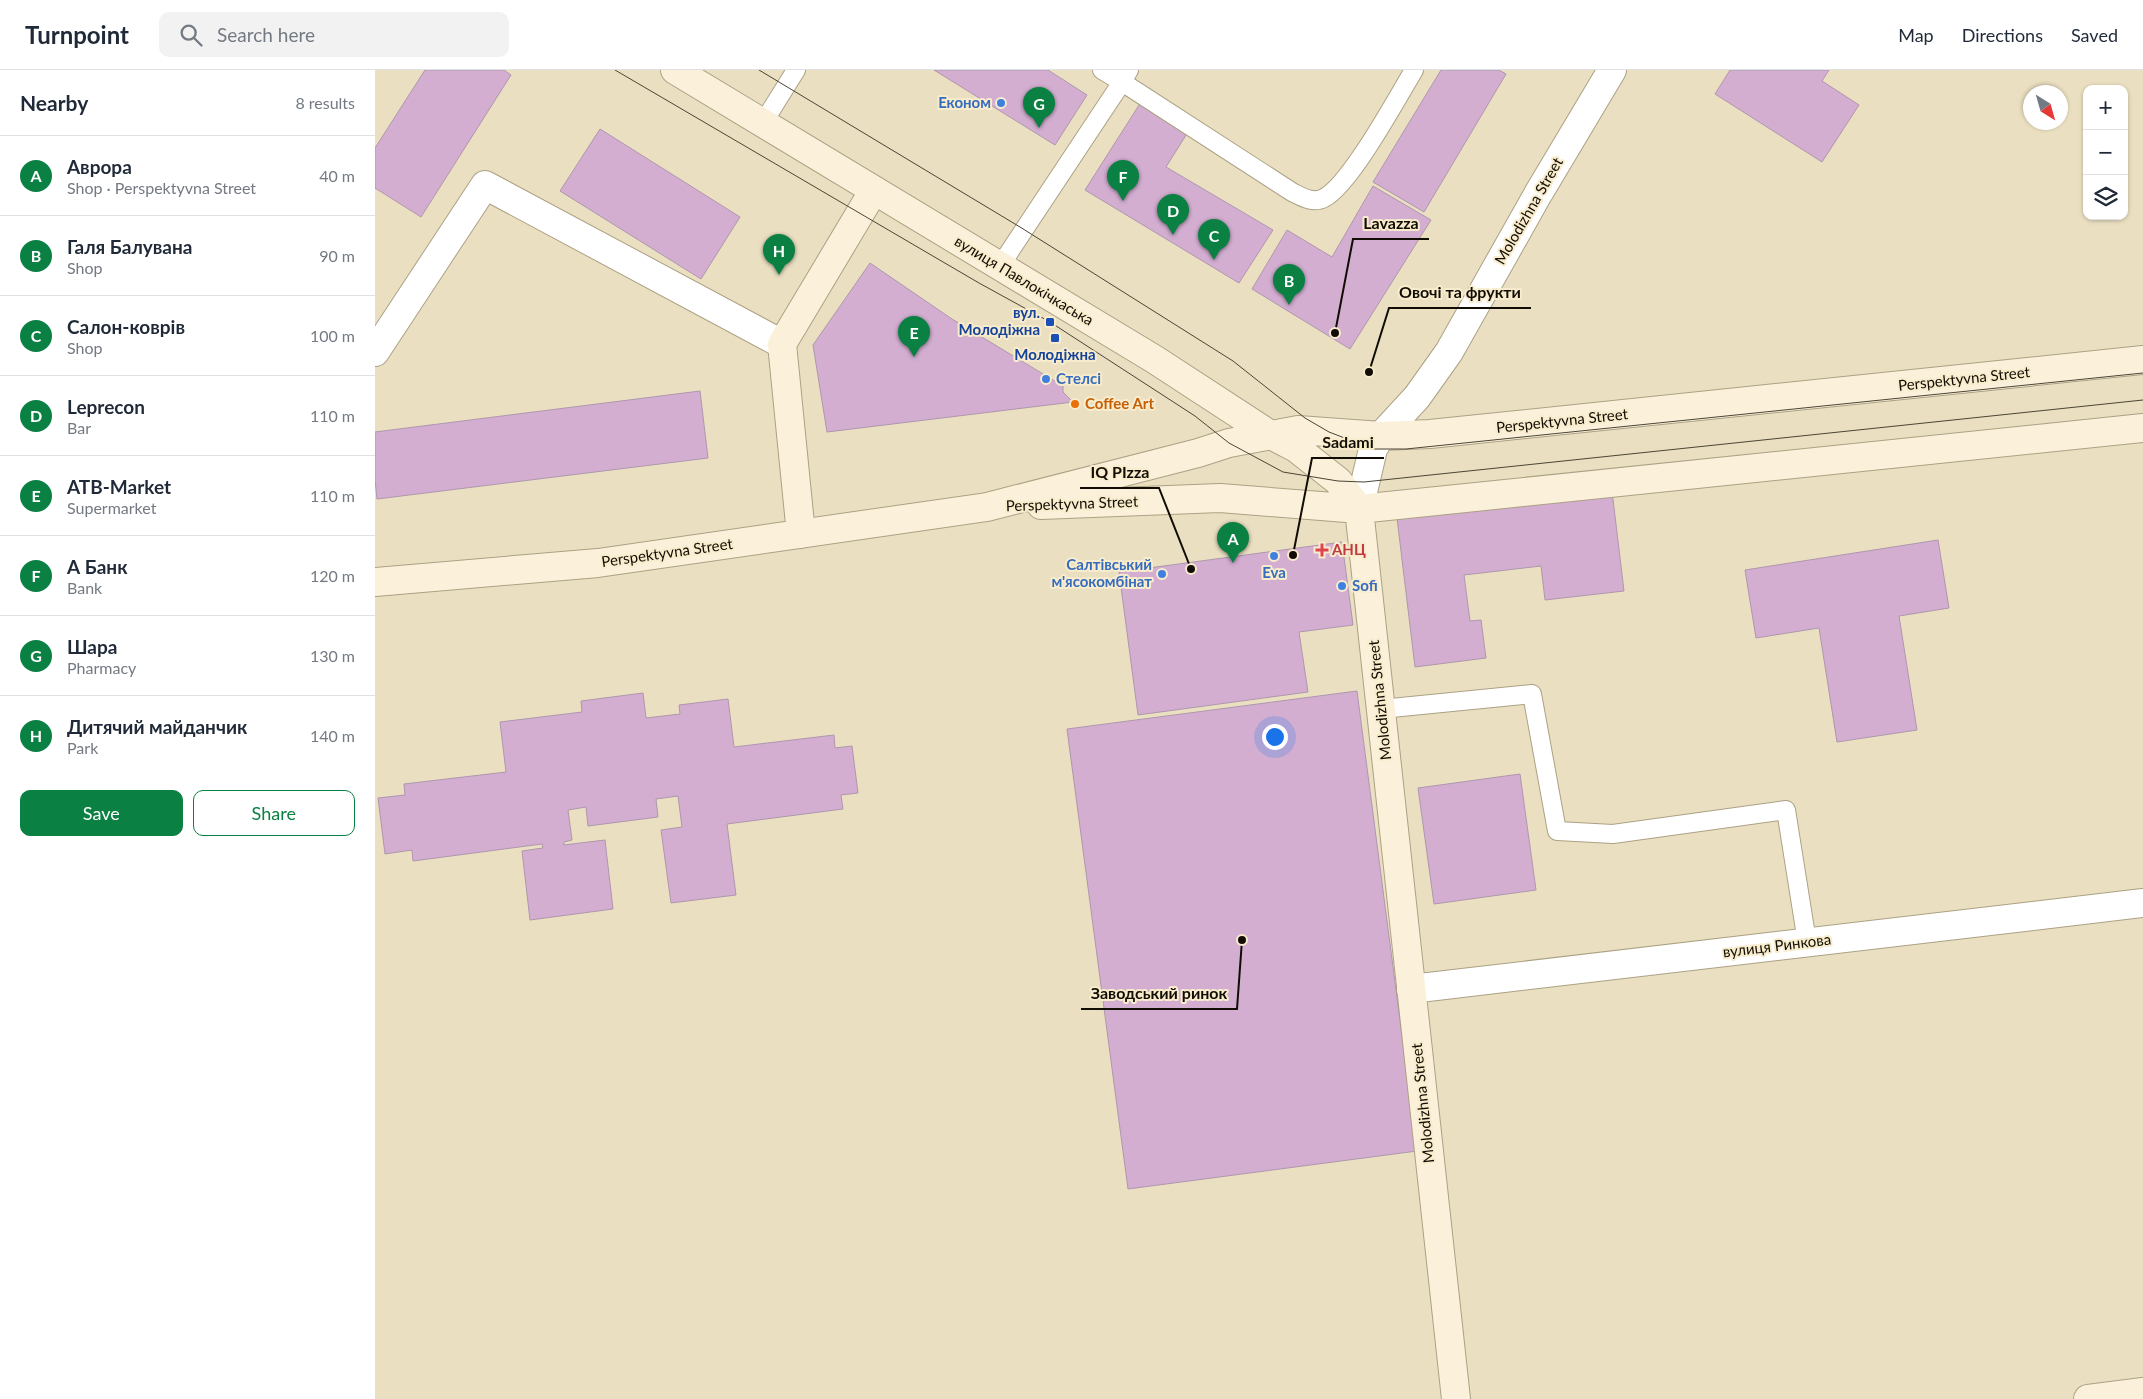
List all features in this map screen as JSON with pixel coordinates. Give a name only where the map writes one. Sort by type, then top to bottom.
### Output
[{"type":"street","name":"вулиця Павлокічкаська","points":[[675,70],[1154,359],[1269,434],[1296,448],[1338,481],[1359,509]]},
{"type":"street","name":"Molodizhna Street","points":[[1456,1399],[1359,509],[1373,449],[1381,436],[1417,397],[1449,352],[1612,70]]},
{"type":"street","points":[[375,352],[485,185],[783,344]]},
{"type":"street","points":[[801,534],[783,344],[874,190]]},
{"type":"street","name":"Perspektyvna Street","points":[[987,507],[1198,453],[1229,443],[1298,430],[1381,436],[1430,434],[2143,360]]},
{"type":"street","name":"Perspektyvna Street","points":[[375,582],[598,563],[987,507],[1220,498],[1359,509],[2143,428]]},
{"type":"street","name":"вулиця Ринкова","points":[[1411,988],[2143,903]]},
{"type":"street","points":[[2088,1399],[2143,1392]]},
{"type":"lane","points":[[763,123],[796,70]]},
{"type":"lane","points":[[1101,70],[1126,76],[1292,192],[1312,201],[1323,199],[1343,183],[1414,70]]},
{"type":"lane","points":[[1001,266],[1126,76]]},
{"type":"lane","points":[[1381,709],[1532,694],[1557,831],[1613,834],[1786,810],[1807,942]]},
{"type":"building","points":[[425,70],[504,70],[511,75],[421,217],[375,188],[375,148]]},
{"type":"building","points":[[934,70],[1048,70],[1087,95],[1055,145]]},
{"type":"building","points":[[1441,70],[1499,70],[1506,74],[1424,212],[1373,182]]},
{"type":"building","points":[[1730,70],[1829,70],[1822,81],[1859,105],[1822,162],[1715,94]]},
{"type":"building","points":[[1141,102],[1188,132],[1166,167],[1273,230],[1239,283],[1085,190]]},
{"type":"building","points":[[600,129],[740,217],[701,279],[560,191]]},
{"type":"building","points":[[1373,186],[1431,220],[1350,349],[1252,289],[1287,230],[1332,257]]},
{"type":"building","points":[[870,263],[952,319],[1063,386],[1063,392],[1073,402],[827,432],[813,345]]},
{"type":"building","points":[[700,391],[708,458],[377,499],[375,432]]},
{"type":"building","points":[[1612,491],[1624,591],[1545,600],[1541,566],[1464,575],[1470,621],[1481,620],[1486,658],[1415,667],[1397,518]]},
{"type":"building","points":[[1938,540],[1949,608],[1899,616],[1917,730],[1837,742],[1819,628],[1756,638],[1745,570]]},
{"type":"building","points":[[1342,542],[1353,625],[1299,632],[1308,692],[1138,715],[1119,572]]},
{"type":"building","points":[[1357,691],[1417,1151],[1128,1189],[1067,729]]},
{"type":"building","points":[[643,693],[646,718],[680,714],[679,705],[728,699],[734,747],[834,735],[835,748],[852,746],[858,793],[841,795],[843,809],[727,824],[736,895],[671,903],[661,830],[682,827],[678,796],[656,799],[658,817],[588,826],[586,807],[568,810],[572,840],[564,842],[564,845],[605,840],[613,909],[530,920],[522,851],[543,848],[542,844],[413,861],[412,850],[385,854],[378,798],[405,795],[404,784],[506,772],[500,722],[582,712],[581,701]]},
{"type":"building","points":[[1520,774],[1536,890],[1434,904],[1418,788]]},
{"type":"tram line","points":[[615,70],[979,283],[1050,322],[1195,416],[1229,443],[1283,472],[1338,481],[1364,482],[2143,400]]},
{"type":"tram line","points":[[759,70],[1020,227],[1233,361],[1305,418],[1329,432],[1373,449],[1406,449],[2143,373]]},
{"type":"place","name":"Економ","points":[[1001,103]]},
{"type":"place","name":"Шара","points":[[1039,128]]},
{"type":"place","name":"А Банк","points":[[1123,201]]},
{"type":"place","name":"Leprecon","points":[[1173,235]]},
{"type":"place","name":"Салон-коврів","points":[[1214,260]]},
{"type":"place","name":"Дитячий майданчик","points":[[779,275]]},
{"type":"place","name":"Галя Балувана","points":[[1289,305]]},
{"type":"place","name":"вул. Молодіжна","points":[[1050,322]]},
{"type":"place","name":"Lavazza","points":[[1335,333]]},
{"type":"place","name":"Молодіжна","points":[[1055,338]]},
{"type":"place","name":"ATB-Market","points":[[914,357]]},
{"type":"place","name":"Овочі та фрукти","points":[[1369,372]]},
{"type":"place","name":"Стелсі","points":[[1046,379]]},
{"type":"place","name":"Coffee Art","points":[[1075,404]]},
{"type":"place","name":"АНЦ","points":[[1322,550]]},
{"type":"place","name":"Sadami","points":[[1293,555]]},
{"type":"place","name":"Eva","points":[[1274,556]]},
{"type":"place","name":"Аврора","points":[[1233,563]]},
{"type":"place","name":"IQ PIzza","points":[[1191,569]]},
{"type":"place","name":"Салтівський м'ясокомбінат","points":[[1162,574]]},
{"type":"place","name":"Sofi","points":[[1342,586]]},
{"type":"place","name":"Заводський ринок","points":[[1242,940]]}]
